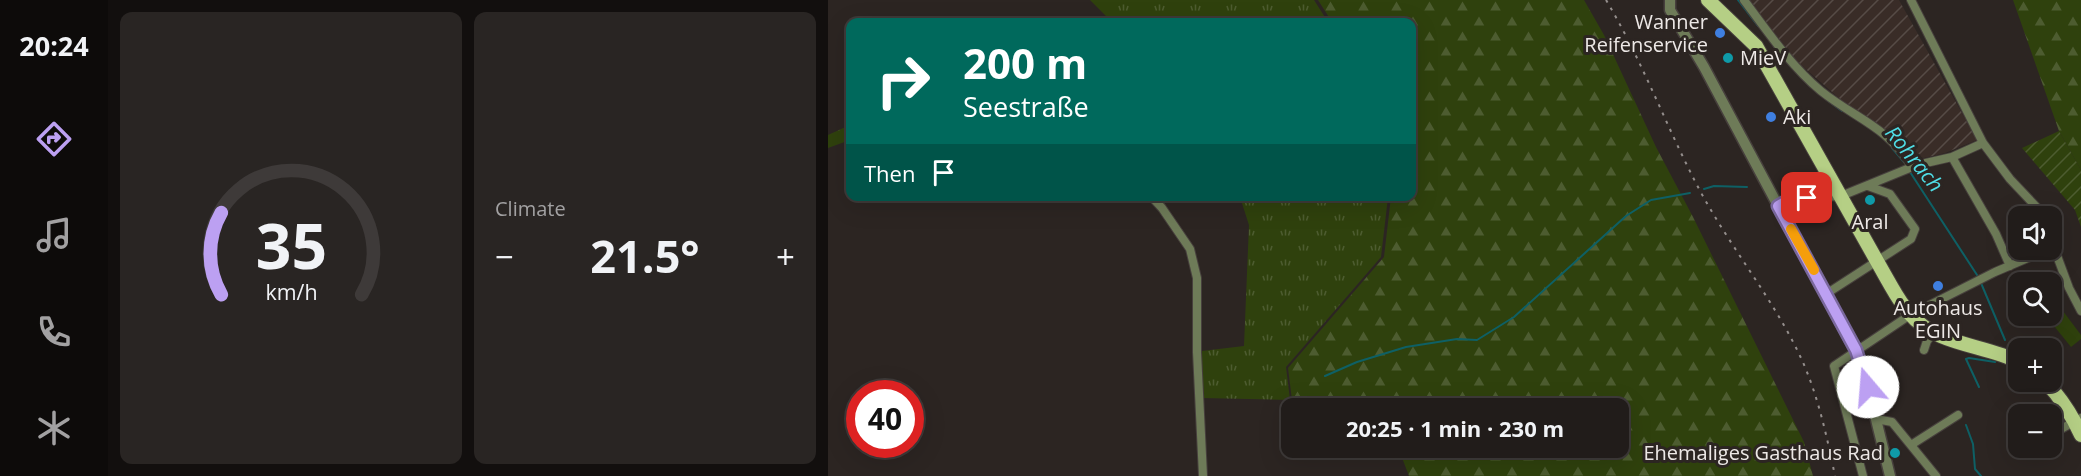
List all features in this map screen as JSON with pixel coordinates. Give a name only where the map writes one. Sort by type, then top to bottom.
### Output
[{"type":"main road","points":[[1708,0],[1756,46],[1877,261],[1910,315],[1933,333],[1994,351],[2008,358]]},
{"type":"main road","points":[[2055,392],[2078,420],[2081,435]]},
{"type":"street","points":[[1744,0],[1809,79],[1833,100],[1886,135],[1911,168]]},
{"type":"street","points":[[1911,0],[1983,143],[2010,179],[2036,206]]},
{"type":"street","points":[[1669,1],[1670,10],[1708,73],[1856,350],[1890,476]]},
{"type":"street","points":[[1778,206],[1790,199],[1841,196],[1911,168],[1952,157],[1983,143]]},
{"type":"street","points":[[1952,157],[2003,249],[2010,266]]},
{"type":"street","points":[[1826,294],[1911,239],[1915,229],[1890,194],[1868,186]]},
{"type":"street","points":[[1156,201],[1190,249],[1197,278],[1197,352],[1203,476]]},
{"type":"street","points":[[1863,476],[1834,366],[1910,315],[1980,279],[2024,260]]},
{"type":"street","points":[[2059,260],[2081,311]]},
{"type":"street","points":[[1924,350],[1933,333]]},
{"type":"street","points":[[1911,445],[1958,415]]},
{"type":"street","points":[[1876,419],[1892,422],[1931,474]]},
{"type":"street","points":[[2062,429],[2078,420]]},
{"type":"shaded area","points":[[1749,0],[1899,0],[1977,140],[1945,153],[1911,161],[1792,57]]},
{"type":"green space","points":[[1090,0],[1314,0],[1325,18],[1108,18]]},
{"type":"green space","points":[[1318,0],[1584,0],[1604,35],[1656,147],[1804,442],[1813,476],[1409,476],[1402,458],[1629,458],[1629,398],[1292,398],[1288,368],[1384,257],[1391,201],[1416,201],[1416,18],[1329,18]]},
{"type":"green space","points":[[2013,0],[2081,0],[2081,170],[2059,131]]},
{"type":"green space","points":[[846,127],[846,141],[828,148],[828,135]]},
{"type":"green space","points":[[2059,131],[2081,170],[2081,227],[2075,210],[2022,148]]},
{"type":"green space","points":[[1241,201],[1388,201],[1381,257],[1286,367],[1290,398],[1202,398],[1202,351],[1244,346],[1249,225]]},
{"type":"green space","points":[[2062,312],[2081,335],[2081,339],[2071,347],[2054,326],[2062,326]]},
{"type":"waterway","name":"Rohrach","points":[[1738,0],[1758,26]]},
{"type":"waterway","name":"Rohrach","points":[[1827,100],[1842,111]]},
{"type":"waterway","name":"Rohrach","points":[[1892,148],[1904,162]]},
{"type":"waterway","name":"Rohrach","points":[[1910,172],[1979,278]]},
{"type":"waterway","points":[[1704,189],[1714,186],[1747,187]]},
{"type":"waterway","points":[[1325,376],[1357,362],[1406,347],[1457,339],[1477,340],[1514,317],[1626,216],[1651,200],[1690,193]]},
{"type":"waterway","name":"Rohrach","points":[[1981,283],[2005,340]]},
{"type":"waterway","name":"Rohrach","points":[[1979,387],[1966,359],[1995,362]]},
{"type":"waterway","name":"Rohrach","points":[[1966,425],[1973,444],[1975,469],[1981,476]]},
{"type":"railway","points":[[1606,0],[1631,46],[1698,187],[1777,314],[1801,358],[1817,401],[1835,476]]},
{"type":"slow traffic","points":[[1791,229],[1814,270]]},
{"type":"place","name":"Wanner Reifenservice","points":[[1720,33]]},
{"type":"place","name":"MieV","points":[[1728,58]]},
{"type":"place","name":"Aki","points":[[1771,117]]},
{"type":"place","name":"Aral","points":[[1870,200]]},
{"type":"place","name":"Autohaus EGIN","points":[[1938,286]]},
{"type":"place","name":"Ehemaliges Gasthaus Rad","points":[[1895,453]]},
{"type":"route","points":[[1807,198],[1790,199],[1778,206],[1856,350],[1868,387]]}]
